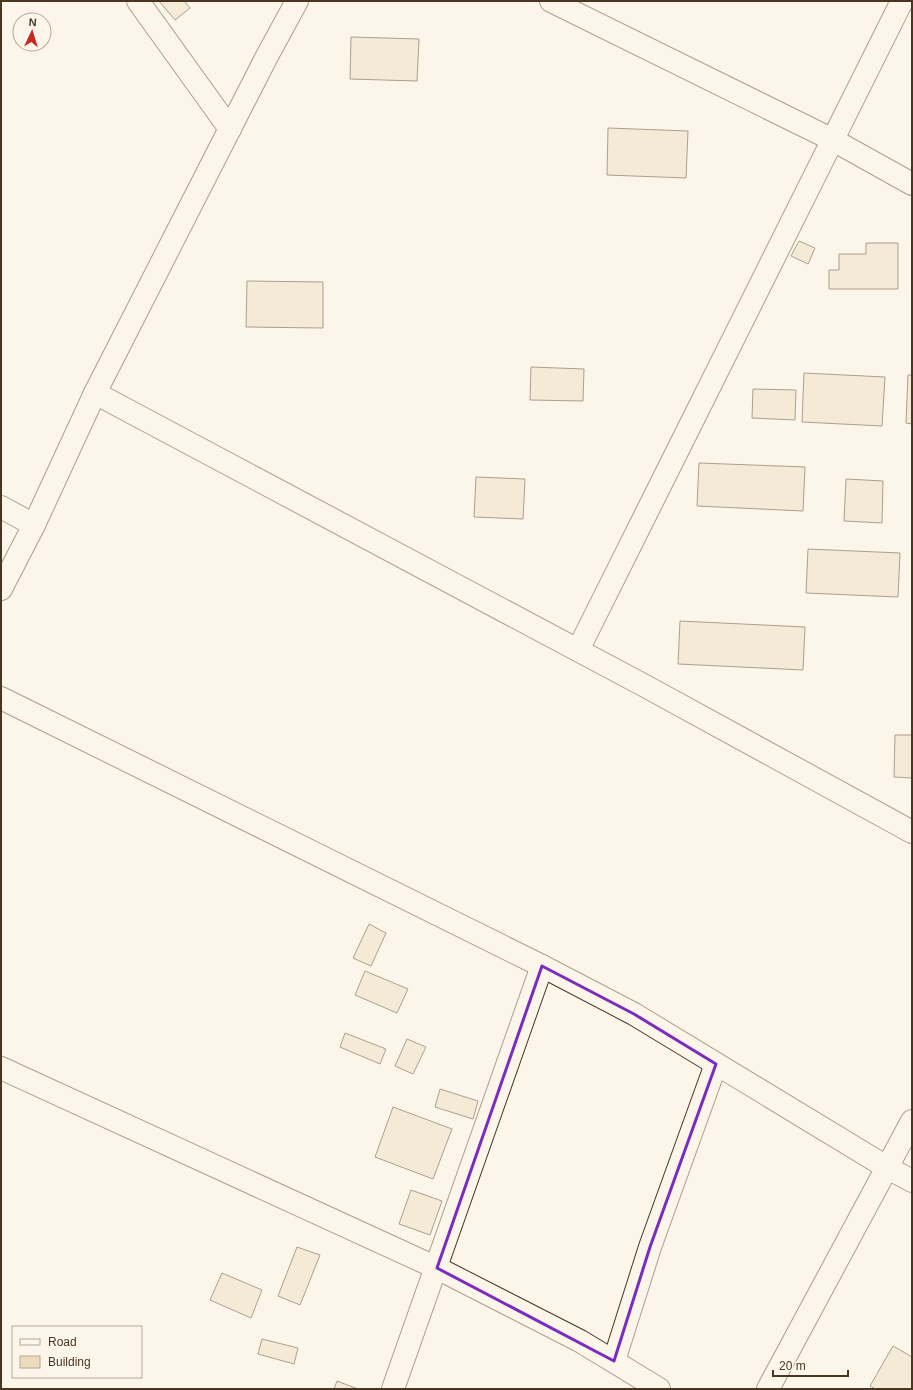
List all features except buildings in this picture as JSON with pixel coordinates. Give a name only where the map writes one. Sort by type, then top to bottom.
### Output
[{"type":"street","points":[[138,1],[230,129]]},
{"type":"street","points":[[1,589],[34,525],[95,392],[230,129],[298,1]]},
{"type":"street","points":[[551,1],[833,140],[912,184]]},
{"type":"street","points":[[578,650],[902,1]]},
{"type":"street","points":[[95,392],[578,650],[912,832]]},
{"type":"street","points":[[1,507],[34,525]]},
{"type":"street","points":[[1,698],[542,966],[634,1014],[888,1168],[912,1181]]},
{"type":"street","points":[[393,1389],[542,966]]},
{"type":"street","points":[[614,1361],[650,1247],[716,1064]]},
{"type":"street","points":[[1,1068],[436,1268],[580,1341],[659,1389]]},
{"type":"street","points":[[768,1389],[912,1121]]},
{"type":"highlighted area","points":[[542,966],[634,1014],[716,1064],[650,1247],[614,1361],[437,1268]]}]
